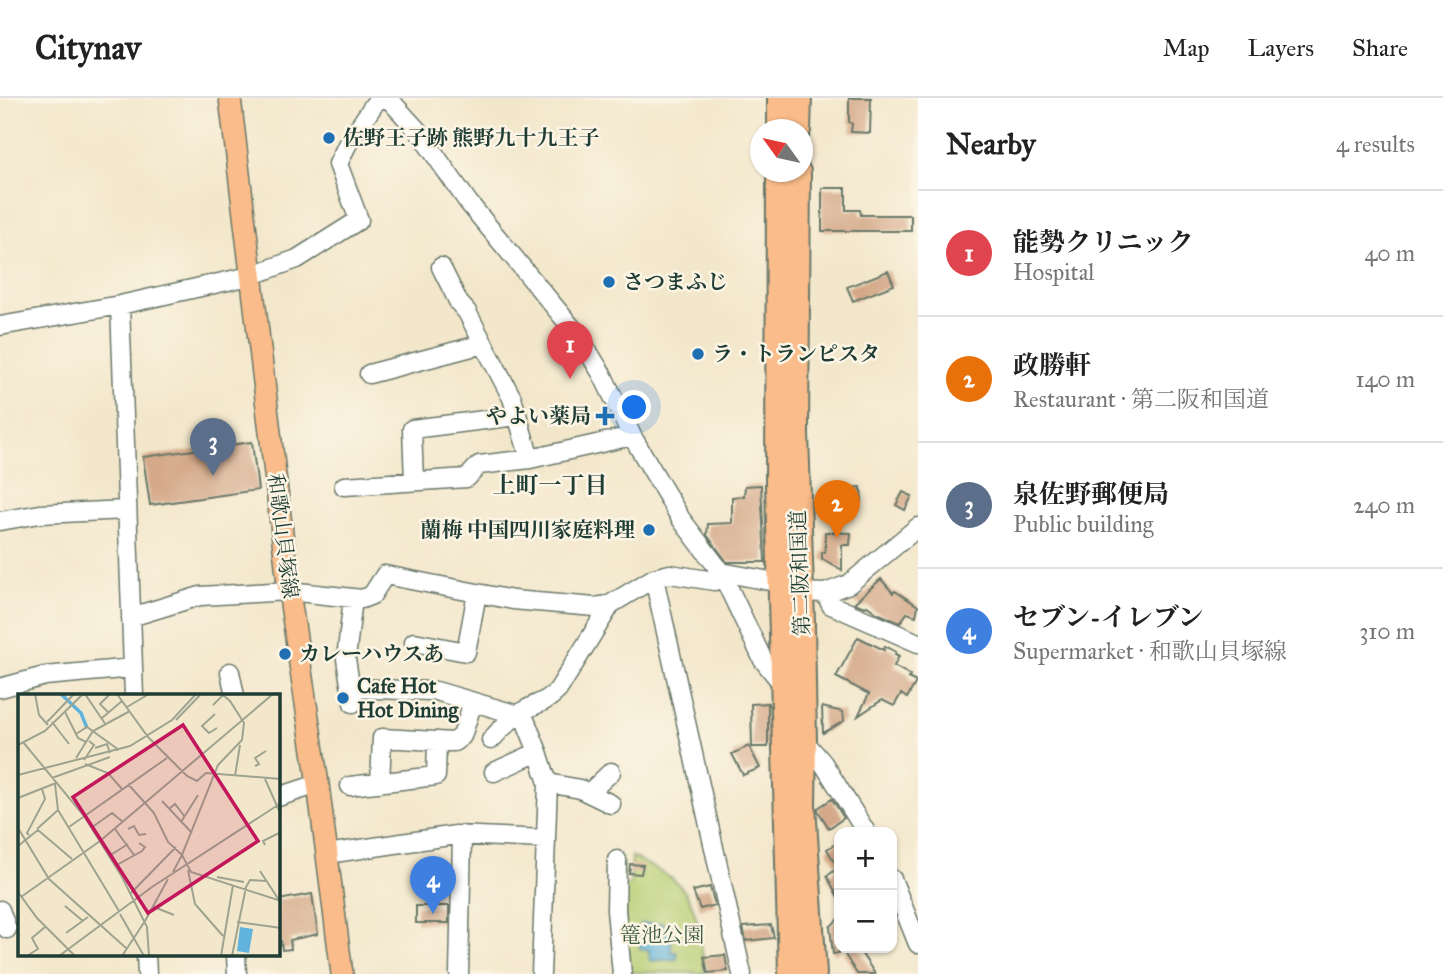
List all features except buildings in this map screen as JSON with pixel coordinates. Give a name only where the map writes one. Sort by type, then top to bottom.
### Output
[{"type":"highway","points":[[780,98],[780,119]]},
{"type":"highway","points":[[798,119],[799,98]]},
{"type":"highway","name":"第二阪和国道","points":[[779,182],[778,444],[804,741],[803,805],[814,974]]},
{"type":"highway","name":"第二阪和国道","points":[[791,974],[783,685],[796,433],[798,182]]},
{"type":"main road","name":"和歌山貝塚線","points":[[229,98],[289,591],[318,784],[342,974]]},
{"type":"street","points":[[0,327],[250,276],[297,259],[359,220],[338,164],[347,145],[380,98]]},
{"type":"street","points":[[388,98],[419,132],[468,202],[577,334],[602,374],[632,436],[681,519],[721,572],[763,660],[783,685]]},
{"type":"street","points":[[441,267],[512,397],[530,459]]},
{"type":"street","points":[[120,304],[134,694]]},
{"type":"street","points":[[369,374],[483,344]]},
{"type":"street","points":[[414,481],[412,429],[517,416]]},
{"type":"street","points":[[344,486],[467,478],[479,465],[530,459],[632,436]]},
{"type":"street","points":[[0,521],[40,514],[127,510]]},
{"type":"street","points":[[721,572],[825,593],[849,584],[918,527]]},
{"type":"street","points":[[131,617],[200,596],[289,591],[362,599],[372,595],[385,575],[513,600],[595,607],[611,604],[654,578],[670,574],[714,582],[721,572]]},
{"type":"street","points":[[654,578],[742,974]]},
{"type":"street","points":[[414,642],[466,652],[477,593]]},
{"type":"street","points":[[825,593],[831,605],[918,643]]},
{"type":"street","points":[[353,598],[346,659],[352,696],[432,691],[518,715],[526,722],[548,783],[541,974]]},
{"type":"street","points":[[491,740],[518,715],[551,698],[611,604]]},
{"type":"street","points":[[0,688],[45,676],[132,667]]},
{"type":"street","points":[[230,672],[235,694]]},
{"type":"street","points":[[380,783],[382,738],[454,742],[461,736],[473,702]]},
{"type":"street","points":[[350,786],[436,776],[438,741]]},
{"type":"street","points":[[804,741],[822,763],[863,827]]},
{"type":"street","points":[[494,772],[538,752]]},
{"type":"street","points":[[589,793],[611,772]]},
{"type":"street","points":[[548,783],[580,789],[611,804]]},
{"type":"street","points":[[280,796],[318,784]]},
{"type":"street","points":[[327,854],[462,835],[545,839]]},
{"type":"street","points":[[459,974],[462,835]]},
{"type":"street","points":[[617,860],[616,910],[622,974]]},
{"type":"street","points":[[897,888],[913,916],[918,944]]},
{"type":"street","points":[[0,910],[9,929]]},
{"type":"street","points":[[146,956],[147,974]]},
{"type":"street","points":[[236,956],[237,974]]},
{"type":"green space","name":"篭池公園","points":[[632,856],[670,877],[686,894],[696,915],[705,973],[629,972],[623,887],[630,885]]},
{"type":"water","points":[[663,923],[664,932],[672,932],[671,952],[677,952],[677,959],[650,961],[649,950],[640,949],[640,924]]},
{"type":"place","name":"佐野王子跡 熊野九十九王子","points":[[329,138]]},
{"type":"place","name":"さつまふじ","points":[[609,282]]},
{"type":"place","name":"ラ・トランピスタ","points":[[698,354]]},
{"type":"place","name":"能勢クリニック","points":[[570,379]]},
{"type":"place","name":"やよい薬局","points":[[605,416]]},
{"type":"place","name":"泉佐野郵便局","points":[[213,476]]},
{"type":"place","name":"蘭梅 中国四川家庭料理","points":[[649,530]]},
{"type":"place","name":"政勝軒","points":[[837,538]]},
{"type":"place","name":"カレーハウスあ","points":[[285,654]]},
{"type":"place","name":"Cafe Hot Hot Dining","points":[[343,698]]},
{"type":"place","name":"セブン-イレブン","points":[[433,914]]},
{"type":"district","name":"上町一丁目","points":[[550,485]]}]
